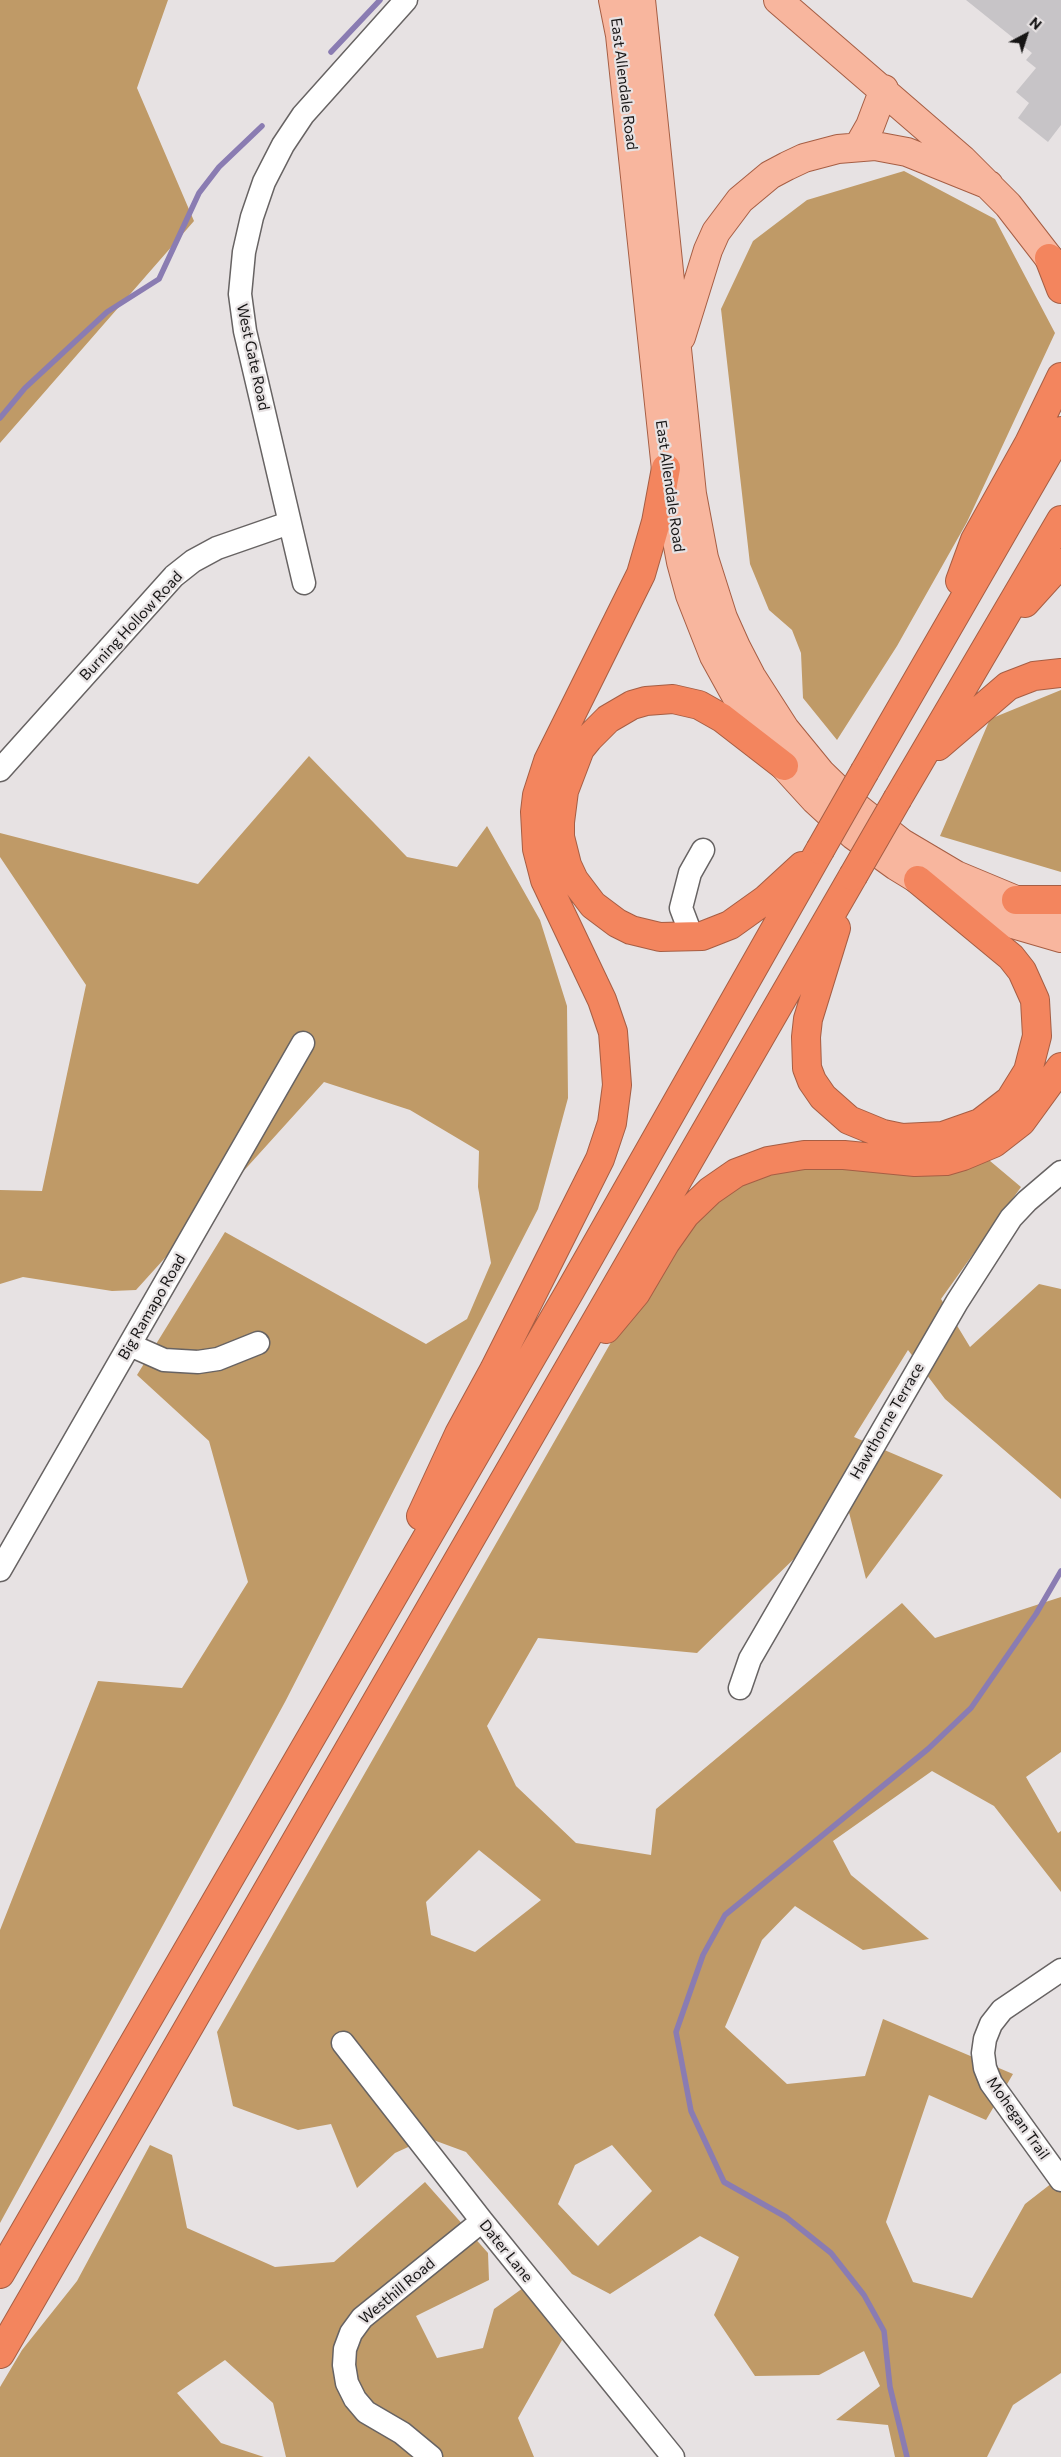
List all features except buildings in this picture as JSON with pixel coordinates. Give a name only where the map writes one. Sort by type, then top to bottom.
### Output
[{"type":"highway","points":[[1055,263],[1061,289]]},
{"type":"highway","points":[[932,657],[976,540],[1026,449],[1061,377]]},
{"type":"highway","points":[[0,2274],[570,1290],[865,770],[932,657],[1061,430]]},
{"type":"highway","points":[[347,1675],[459,1434],[503,1352],[600,1159],[612,1123],[617,1085],[612,1032],[602,1000],[545,880],[538,849],[535,812],[537,795],[548,760],[641,574],[656,522],[666,468]]},
{"type":"highway","points":[[0,2354],[553,1394],[1061,520]]},
{"type":"highway","points":[[989,642],[1061,563]]},
{"type":"highway","points":[[920,762],[1008,686],[1034,676],[1061,673]]},
{"type":"highway","points":[[784,766],[712,712],[699,705],[673,699],[646,701],[618,713],[598,728],[580,750],[564,791],[560,822],[563,851],[574,880],[593,905],[617,923],[631,930],[660,937],[692,937],[717,931],[741,918],[765,900],[820,850]]},
{"type":"highway","points":[[854,876],[808,1019],[805,1054],[807,1068],[812,1081],[823,1097],[849,1120],[883,1134],[921,1138],[943,1136],[980,1123],[1010,1100],[1028,1070],[1034,1054],[1037,1018],[1035,1000],[1030,985],[1011,957],[918,880]]},
{"type":"highway","points":[[1016,900],[1061,900]]},
{"type":"highway","points":[[553,1394],[636,1293],[666,1242],[685,1215],[710,1191],[730,1177],[768,1161],[804,1155],[844,1155],[915,1162],[946,1160],[963,1156],[994,1143],[1021,1122],[1061,1067]]},
{"type":"main road","name":"East Allendale Road","points":[[613,0],[620,35],[666,468],[681,562],[701,626],[730,687],[746,714],[784,766],[833,818],[874,851],[918,880],[972,909],[1038,933],[1061,938]]},
{"type":"main road","name":"East Allendale Road","points":[[641,0],[692,494],[704,558],[723,618],[751,676],[803,751],[855,806],[902,843],[956,875],[1016,900],[1061,914]]},
{"type":"main road","points":[[778,0],[938,136],[1008,205],[1055,263]]},
{"type":"main road","points":[[858,147],[870,126],[884,89]]},
{"type":"main road","points":[[677,348],[708,250],[716,232],[740,200],[770,175],[787,166],[822,152],[875,146],[908,152],[989,185]]},
{"type":"street","name":"West Gate Road","points":[[304,583],[245,331],[240,294],[246,243],[252,217],[264,182],[282,145],[303,115],[406,0]]},
{"type":"street","name":"Burning Hollow Road","points":[[0,770],[174,576],[193,561],[217,548],[289,523]]},
{"type":"street","points":[[692,937],[682,908],[690,873],[703,850]]},
{"type":"street","name":"Big Ramapo Road","points":[[0,1570],[303,1043]]},
{"type":"street","name":"Hawthorne Terrace","points":[[740,1688],[750,1659],[759,1642],[911,1379],[980,1264],[1011,1218],[1027,1201],[1061,1172]]},
{"type":"street","points":[[130,1345],[164,1360],[179,1363],[218,1359],[258,1343]]},
{"type":"street","name":"Mohegan Trail","points":[[1061,1970],[1002,2010],[991,2024],[985,2039],[983,2053],[984,2068],[991,2083],[1061,2180]]},
{"type":"street","name":"Dater Lane","points":[[342,2043],[482,2221],[673,2457]]},
{"type":"street","name":"Westhill Road","points":[[431,2457],[402,2433],[366,2412],[354,2399],[347,2383],[344,2365],[345,2349],[351,2333],[362,2318],[482,2221]]},
{"type":"shaded area","points":[[0,0],[168,0],[137,88],[194,221],[0,443]]},
{"type":"shaded area","points":[[904,171],[995,219],[1055,333],[967,522],[897,646],[837,740],[803,698],[801,653],[792,630],[769,610],[750,564],[721,309],[753,241],[807,200]]},
{"type":"shaded area","points":[[1061,690],[1061,872],[940,836],[990,719]]},
{"type":"shaded area","points":[[309,756],[407,857],[457,867],[487,826],[540,920],[567,1006],[568,1098],[538,1209],[285,1702],[0,2223],[0,1930],[98,1681],[182,1688],[248,1582],[209,1441],[137,1375],[225,1232],[426,1344],[467,1319],[491,1263],[478,1187],[479,1151],[410,1110],[324,1082],[136,1290],[112,1291],[23,1277],[0,1284],[0,1190],[42,1191],[86,985],[0,857],[0,833],[198,884]]},
{"type":"shaded area","points":[[977,1150],[1021,1187],[941,1299],[970,1347],[1039,1284],[1061,1289],[1061,1499],[945,1399],[908,1350],[854,1437],[943,1475],[866,1579],[841,1481],[801,1552],[697,1653],[538,1638],[487,1726],[516,1786],[576,1843],[651,1855],[656,1809],[902,1603],[935,1638],[1061,1597],[1061,1752],[1026,1777],[1058,1833],[1061,1831],[1061,1892],[994,1806],[932,1771],[833,1841],[851,1875],[929,1939],[863,1950],[795,1906],[762,1940],[725,2027],[787,2084],[865,2076],[883,2019],[1013,2074],[986,2120],[929,2095],[886,2222],[913,2282],[972,2298],[1025,2204],[1061,2176],[1061,2373],[1013,2405],[987,2457],[895,2457],[888,2425],[836,2420],[880,2386],[864,2351],[819,2375],[755,2376],[714,2315],[739,2257],[700,2236],[610,2294],[572,2274],[466,2152],[428,2138],[395,2153],[357,2188],[331,2124],[298,2130],[233,2106],[217,2032],[654,1267],[745,1164]],"holes":[[[479,1850],[541,1900],[475,1952],[431,1935],[426,1902]],[[612,2145],[652,2191],[598,2246],[558,2204],[575,2165]]]},
{"type":"shaded area","points":[[150,2145],[172,2155],[187,2228],[275,2267],[334,2262],[425,2182],[488,2253],[489,2280],[416,2316],[437,2358],[483,2348],[494,2309],[523,2288],[562,2340],[518,2418],[534,2457],[286,2457],[273,2403],[225,2360],[177,2393],[221,2443],[264,2457],[0,2457],[0,2387],[22,2350],[77,2281]]},
{"type":"waterway","points":[[331,52],[380,0]]},
{"type":"waterway","points":[[0,418],[25,388],[107,312],[159,279],[199,193],[219,167],[262,126]]},
{"type":"waterway","points":[[907,2457],[890,2387],[884,2331],[864,2295],[831,2253],[786,2217],[724,2182],[691,2111],[676,2032],[703,1955],[725,1915],[928,1749],[971,1708],[1036,1614],[1061,1571]]}]
